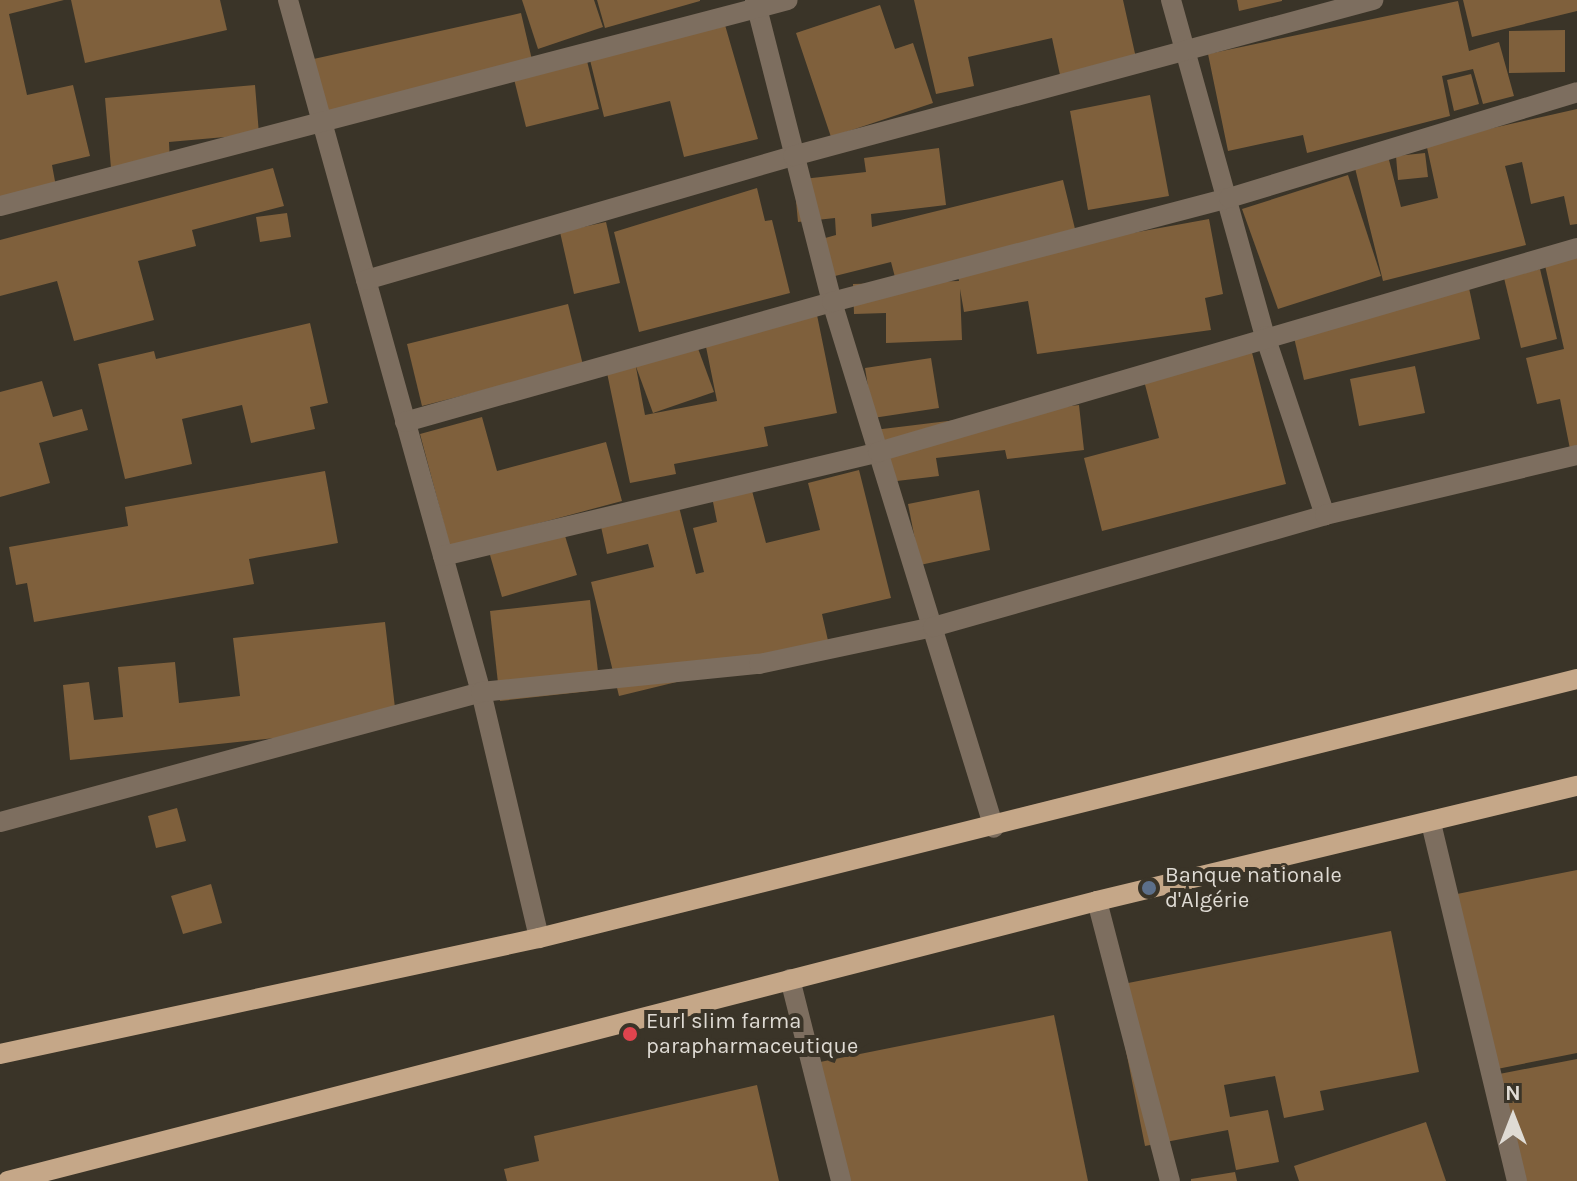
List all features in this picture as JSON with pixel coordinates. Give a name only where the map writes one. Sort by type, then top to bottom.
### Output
[{"type":"main road","points":[[0,1054],[539,938],[994,828],[1577,679]]},
{"type":"main road","points":[[8,1181],[1097,901],[1577,786]]},
{"type":"street","points":[[288,0],[481,692],[539,938]]},
{"type":"street","points":[[0,206],[323,126],[756,3],[788,0]]},
{"type":"street","points":[[1171,0],[1189,53],[1265,336],[1325,515]]},
{"type":"street","points":[[366,280],[793,156],[1189,53],[1373,0]]},
{"type":"street","points":[[756,3],[832,302],[994,828]]},
{"type":"street","points":[[405,422],[832,302],[1229,198],[1577,92]]},
{"type":"street","points":[[443,556],[878,452],[1265,336],[1577,248]]},
{"type":"street","points":[[0,822],[481,692],[759,664],[933,627],[1325,515],[1577,455]]},
{"type":"street","points":[[1431,823],[1517,1181]]},
{"type":"street","points":[[1097,901],[1170,1181]]},
{"type":"street","points":[[790,979],[841,1181]]},
{"type":"building","points":[[0,0],[64,0],[9,14],[27,95],[73,85],[90,156],[52,165],[57,192],[0,205]]},
{"type":"building","points":[[71,0],[220,0],[227,30],[85,63]]},
{"type":"building","points":[[522,0],[594,0],[603,27],[538,49]]},
{"type":"building","points":[[597,0],[700,0],[700,1],[605,28]]},
{"type":"building","points":[[914,0],[1123,0],[1136,58],[1060,75],[1052,38],[968,57],[974,86],[936,94]]},
{"type":"building","points":[[1237,0],[1282,0],[1282,1],[1239,11]]},
{"type":"building","points":[[1463,0],[1577,0],[1577,11],[1472,37]]},
{"type":"building","points":[[1458,1],[1469,51],[1499,42],[1514,96],[1483,104],[1473,69],[1442,76],[1450,116],[1307,153],[1303,135],[1228,151],[1208,54]]},
{"type":"building","points":[[880,5],[895,49],[913,43],[933,103],[831,137],[796,33]]},
{"type":"building","points":[[521,13],[532,60],[314,121],[300,62]]},
{"type":"building","points":[[725,25],[758,139],[684,157],[670,101],[604,117],[590,60]]},
{"type":"building","points":[[1565,30],[1565,72],[1509,73],[1509,31]]},
{"type":"building","points":[[587,61],[599,109],[526,127],[514,79]]},
{"type":"building","points":[[1471,74],[1479,104],[1454,111],[1447,80]]},
{"type":"building","points":[[255,85],[259,134],[169,142],[170,163],[111,168],[105,98]]},
{"type":"building","points":[[1150,95],[1169,196],[1088,210],[1070,111]]},
{"type":"building","points":[[1577,109],[1577,224],[1570,225],[1564,196],[1531,204],[1522,162],[1505,166],[1526,245],[1383,281],[1354,164],[1388,156],[1401,207],[1438,198],[1426,143]]},
{"type":"building","points":[[939,148],[946,205],[871,214],[872,227],[1063,180],[1077,237],[979,261],[1209,219],[1223,294],[1205,298],[1211,330],[1037,354],[1028,301],[964,312],[960,289],[962,340],[886,343],[886,313],[854,314],[853,284],[959,281],[956,266],[896,281],[891,262],[827,278],[818,240],[836,235],[835,218],[798,222],[794,180],[866,172],[864,158]]},
{"type":"building","points":[[1425,153],[1428,177],[1398,180],[1396,156]]},
{"type":"building","points":[[273,168],[284,206],[192,230],[196,246],[138,261],[154,320],[74,341],[57,281],[0,296],[0,240]]},
{"type":"building","points":[[1348,175],[1381,276],[1278,309],[1242,209]]},
{"type":"building","points":[[757,188],[765,221],[772,220],[790,293],[639,332],[614,232]]},
{"type":"building","points":[[287,213],[291,237],[260,242],[256,217]]},
{"type":"building","points":[[606,222],[620,283],[574,294],[560,232]]},
{"type":"building","points":[[1577,254],[1577,447],[1570,449],[1560,399],[1537,404],[1526,358],[1564,349],[1544,261]]},
{"type":"building","points":[[1540,269],[1557,339],[1521,348],[1504,278]]},
{"type":"building","points":[[1469,288],[1480,339],[1304,380],[1292,329]]},
{"type":"building","points":[[568,304],[583,365],[422,406],[407,344]]},
{"type":"building","points":[[817,315],[837,413],[764,427],[768,446],[674,464],[676,474],[630,483],[606,368],[635,362],[645,415],[717,401],[704,337]]},
{"type":"building","points":[[310,323],[328,403],[310,407],[315,429],[251,443],[242,405],[182,419],[192,464],[125,479],[98,364],[154,351],[156,359]]},
{"type":"building","points":[[696,343],[714,392],[653,413],[635,364]]},
{"type":"building","points":[[1250,345],[1286,484],[1102,531],[1084,458],[1159,438],[1142,373]]},
{"type":"building","points":[[931,358],[939,408],[873,418],[865,368]]},
{"type":"building","points":[[1415,366],[1425,413],[1359,426],[1350,379]]},
{"type":"building","points":[[42,381],[53,417],[82,409],[88,430],[39,443],[50,483],[0,497],[0,392]]},
{"type":"building","points":[[1079,405],[1084,450],[1007,459],[1005,450],[936,458],[939,476],[880,483],[874,430]]},
{"type":"building","points":[[482,417],[497,471],[606,442],[622,501],[450,547],[420,434]]},
{"type":"building","points":[[859,470],[891,598],[822,614],[829,645],[619,696],[591,582],[654,567],[648,544],[607,554],[600,522],[678,503],[696,574],[704,572],[693,528],[717,522],[712,497],[751,487],[766,543],[820,530],[808,483]]},
{"type":"building","points":[[325,471],[338,543],[249,559],[254,584],[34,622],[27,583],[16,585],[9,547],[128,526],[125,507]]},
{"type":"building","points":[[979,490],[990,550],[920,565],[908,504]]},
{"type":"building","points":[[562,526],[577,575],[502,597],[488,548]]},
{"type":"building","points":[[590,600],[600,690],[500,701],[490,611]]},
{"type":"building","points":[[385,622],[397,725],[70,760],[63,685],[89,682],[94,720],[123,717],[118,667],[175,662],[179,703],[240,696],[233,638]]},
{"type":"building","points":[[177,808],[186,841],[156,848],[148,816]]},
{"type":"building","points":[[1577,870],[1577,1053],[1487,1071],[1452,895]]},
{"type":"building","points":[[211,884],[222,923],[183,934],[171,896]]},
{"type":"building","points":[[1391,931],[1419,1072],[1320,1091],[1324,1110],[1284,1118],[1275,1076],[1224,1085],[1230,1117],[1268,1110],[1279,1162],[1236,1170],[1228,1130],[1145,1146],[1113,986]]},
{"type":"building","points":[[1054,1015],[1088,1181],[845,1181],[820,1062]]},
{"type":"building","points":[[1577,1059],[1577,1181],[1516,1181],[1489,1076]]},
{"type":"building","points":[[757,1085],[779,1181],[507,1181],[504,1169],[539,1161],[534,1136]]},
{"type":"building","points":[[1426,1122],[1446,1181],[1299,1181],[1294,1166]]},
{"type":"building","points":[[1235,1172],[1237,1181],[1191,1181],[1191,1179]]},
{"type":"place","name":"Banque nationale d'Algérie","points":[[1149,888]]},
{"type":"place","name":"Eurl slim farma parapharmaceutique","points":[[630,1034]]}]
